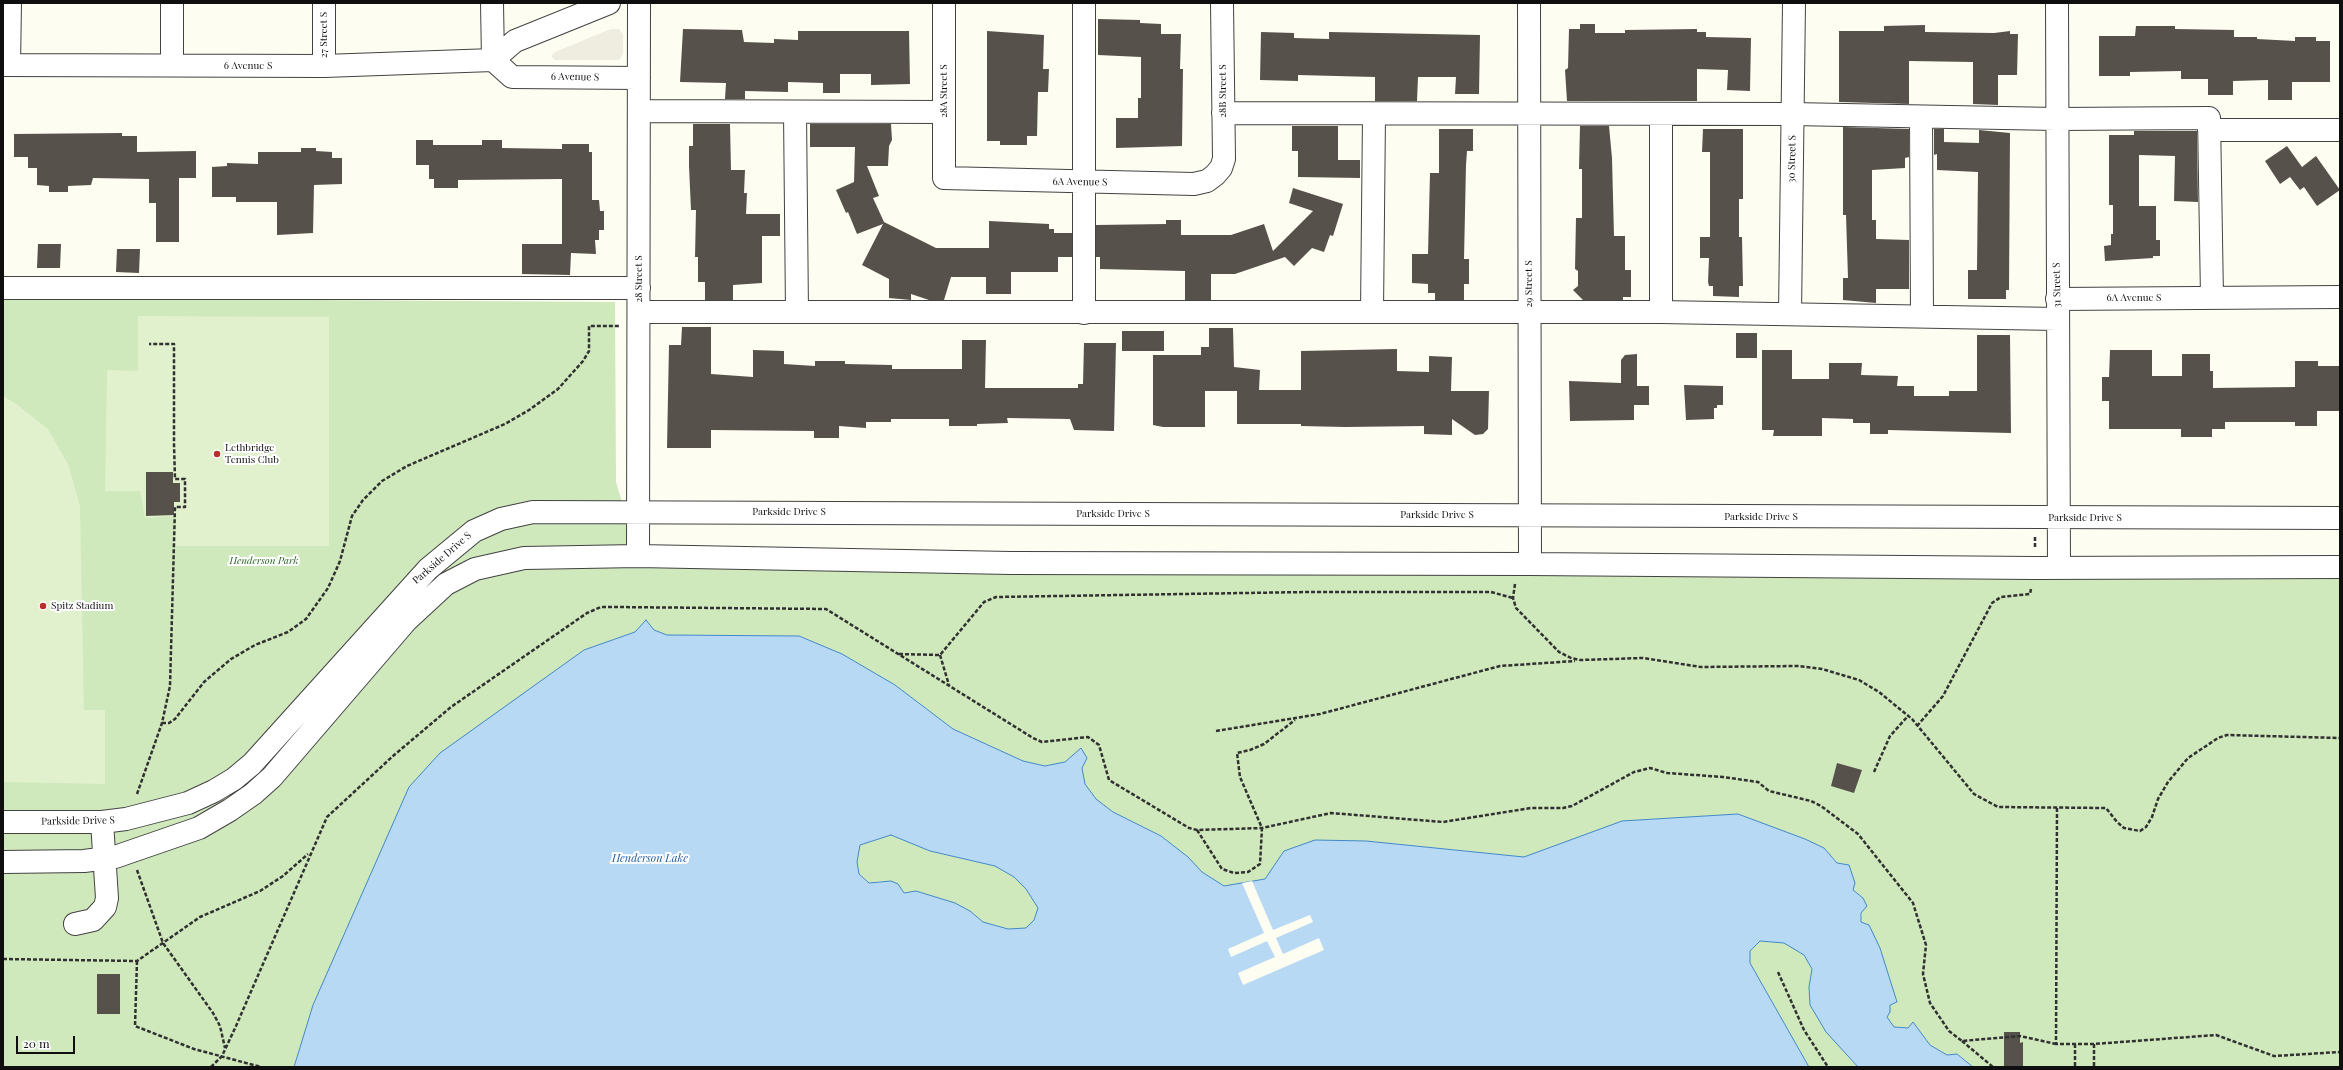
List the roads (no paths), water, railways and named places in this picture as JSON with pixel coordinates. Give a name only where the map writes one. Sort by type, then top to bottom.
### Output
[{"type":"street","points":[[6,65],[10,3]]},
{"type":"street","points":[[172,3],[172,65]]},
{"type":"street","name":"27 Street S","points":[[324,3],[324,66]]},
{"type":"street","points":[[492,3],[493,60]]},
{"type":"street","points":[[493,60],[514,41],[609,3]]},
{"type":"street","name":"28 Street S","points":[[638,556],[639,3]]},
{"type":"street","name":"28A Street S","points":[[944,3],[944,178]]},
{"type":"street","points":[[1084,3],[1084,313]]},
{"type":"street","name":"28B Street S","points":[[1215,175],[1221,168],[1224,159],[1222,3]]},
{"type":"street","name":"29 Street S","points":[[1522,564],[1530,516],[1529,3]]},
{"type":"street","name":"30 Street S","points":[[1790,314],[1794,3]]},
{"type":"street","name":"31 Street S","points":[[2057,3],[2056,119],[2059,568]]},
{"type":"street","name":"6 Avenue S","points":[[6,65],[324,66],[493,60],[512,77],[639,78]]},
{"type":"street","points":[[639,112],[944,112]]},
{"type":"street","points":[[795,112],[797,312]]},
{"type":"street","points":[[1223,113],[1374,115],[1792,114],[2056,119],[2209,118],[2212,298]]},
{"type":"street","points":[[1372,312],[1374,115]]},
{"type":"street","points":[[1661,115],[1661,312]]},
{"type":"street","points":[[1921,117],[1922,316]]},
{"type":"street","points":[[2209,130],[2340,130]]},
{"type":"street","name":"6A Avenue S","points":[[944,178],[1194,184],[1207,181],[1215,175]]},
{"type":"street","points":[[3,288],[639,288]]},
{"type":"street","name":"6A Avenue S","points":[[639,312],[1661,312],[1922,316],[2057,309],[2212,298],[2340,297]]},
{"type":"street","name":"Parkside Drive S","points":[[3,822],[102,822],[126,819],[188,803],[234,779],[252,764],[289,724],[407,590],[428,569],[474,531],[501,519],[533,512],[637,511],[1530,516],[2340,518]]},
{"type":"street","points":[[3,862],[105,859],[132,852],[199,828],[253,794],[272,777],[406,621],[446,584],[475,569],[524,558],[638,556],[1010,563],[1522,564],[2034,568],[2340,567]]},
{"type":"street","points":[[75,924],[93,920],[104,907],[108,886],[102,822]]},
{"type":"water","name":"Henderson Lake","points":[[646,620],[654,630],[667,635],[799,636],[842,654],[895,685],[953,729],[1023,761],[1045,766],[1065,762],[1081,748],[1087,758],[1082,768],[1085,784],[1096,799],[1113,812],[1161,836],[1188,857],[1202,872],[1224,886],[1265,879],[1284,851],[1315,840],[1366,841],[1524,857],[1622,821],[1738,814],[1805,839],[1824,848],[1837,863],[1849,865],[1855,883],[1853,890],[1863,898],[1867,906],[1861,913],[1861,922],[1869,925],[1880,948],[1897,1002],[1890,1005],[1890,1012],[1887,1017],[1894,1027],[1908,1028],[1913,1022],[1930,1045],[1947,1055],[1957,1054],[1973,1067],[1858,1067],[1826,1032],[1810,1005],[1809,987],[1812,969],[1804,955],[1784,943],[1760,941],[1750,951],[1750,963],[1809,1067],[294,1067],[313,1005],[409,787],[440,753],[584,650],[635,632]],"holes":[[[891,835],[930,851],[995,866],[1014,877],[1026,889],[1038,908],[1034,920],[1026,928],[1008,929],[983,922],[970,911],[955,903],[916,891],[904,893],[898,884],[891,881],[869,883],[859,874],[857,862],[860,845]]]},
{"type":"place","name":"Lethbridge Tennis Club","points":[[217,454]]},
{"type":"place","name":"Spitz Stadium","points":[[43,606]]},
{"type":"park label","name":"Henderson Park","points":[[264,561]]}]
